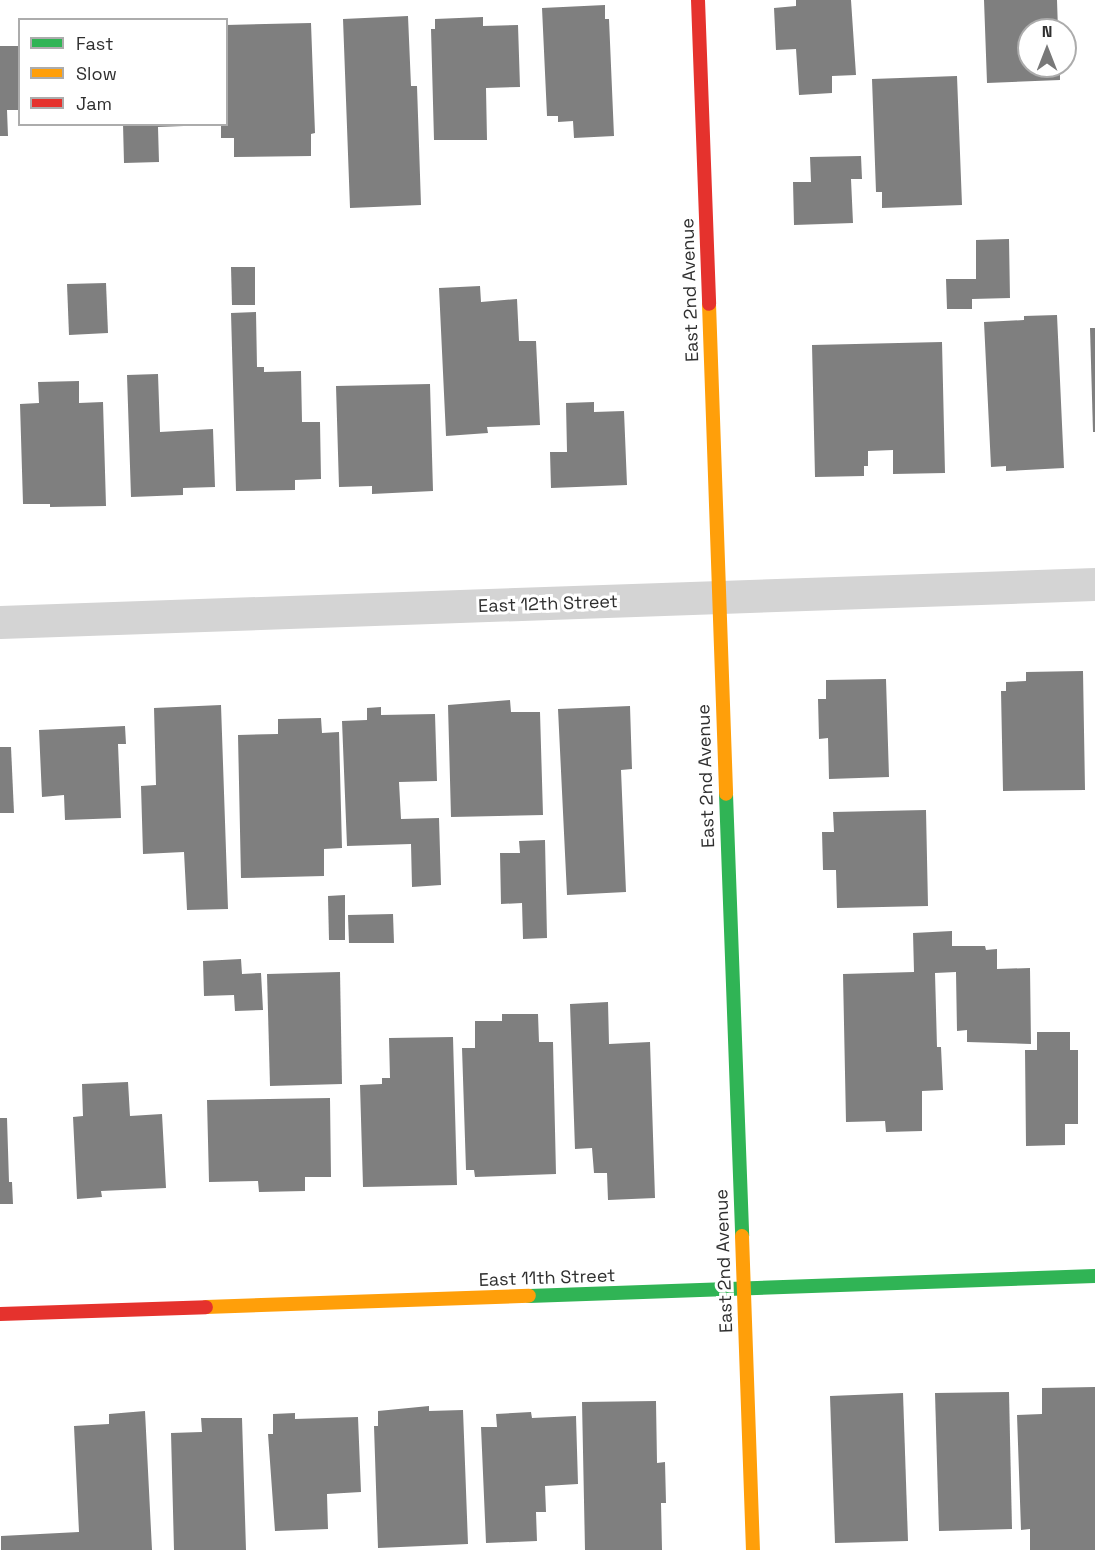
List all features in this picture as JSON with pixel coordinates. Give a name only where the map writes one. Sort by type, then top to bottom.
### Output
[{"type":"street","name":"East 2nd Avenue","points":[[698,0],[753,1550]]},
{"type":"street","name":"East 12th Street","points":[[0,622],[1095,584]]},
{"type":"street","name":"East 11th Street","points":[[0,1314],[1095,1276]]},
{"type":"building","points":[[796,0],[851,0],[856,75],[832,76],[832,93],[799,95],[796,49],[776,50],[774,8],[796,6]]},
{"type":"building","points":[[984,0],[1057,0],[1058,18],[1017,18],[1017,78],[1060,78],[1060,80],[987,83]]},
{"type":"building","points":[[605,5],[605,19],[609,19],[614,136],[574,138],[573,121],[558,122],[558,116],[547,116],[542,8]]},
{"type":"building","points":[[408,16],[411,86],[417,86],[421,205],[350,208],[343,19]]},
{"type":"building","points":[[483,17],[483,26],[518,25],[520,87],[486,88],[487,140],[434,140],[431,29],[435,29],[435,19]]},
{"type":"building","points":[[311,23],[315,133],[311,134],[311,156],[234,157],[234,138],[221,138],[221,126],[228,126],[228,25]]},
{"type":"building","points":[[0,46],[18,46],[18,110],[7,110],[8,136],[0,136]]},
{"type":"building","points":[[957,76],[962,205],[882,208],[882,192],[876,192],[872,79]]},
{"type":"building","points":[[123,126],[184,126],[158,127],[159,162],[124,163]]},
{"type":"building","points":[[861,156],[862,179],[851,179],[853,223],[794,225],[793,182],[811,182],[810,157]]},
{"type":"building","points":[[1009,239],[1010,298],[972,299],[972,309],[947,309],[946,279],[976,279],[976,240]]},
{"type":"building","points":[[231,267],[255,267],[255,305],[232,305]]},
{"type":"building","points":[[106,283],[108,333],[69,335],[67,284]]},
{"type":"building","points":[[480,286],[481,302],[517,299],[519,341],[536,341],[540,425],[487,427],[488,433],[446,436],[439,288]]},
{"type":"building","points":[[256,312],[257,367],[264,367],[264,372],[301,371],[302,422],[320,422],[321,479],[295,480],[295,490],[236,491],[231,313]]},
{"type":"building","points":[[1057,315],[1064,468],[1006,471],[1006,466],[991,467],[984,322],[1024,320],[1024,316]]},
{"type":"building","points":[[1090,328],[1095,328],[1095,432],[1093,432]]},
{"type":"building","points":[[942,342],[945,473],[893,474],[893,450],[868,451],[868,466],[864,466],[864,476],[815,477],[812,345]]},
{"type":"building","points":[[158,374],[160,432],[213,429],[215,487],[183,488],[183,495],[131,497],[127,375]]},
{"type":"building","points":[[79,381],[79,403],[103,402],[106,506],[50,507],[50,504],[23,504],[20,404],[39,403],[38,382]]},
{"type":"building","points":[[430,384],[433,491],[372,494],[372,486],[339,487],[336,386]]},
{"type":"building","points":[[594,402],[594,412],[624,411],[627,485],[551,488],[550,452],[567,452],[566,403]]},
{"type":"building","points":[[1083,671],[1085,790],[1003,791],[1001,691],[1006,691],[1006,682],[1026,681],[1026,672]]},
{"type":"building","points":[[886,679],[889,777],[829,779],[828,738],[819,739],[818,699],[826,699],[826,680]]},
{"type":"building","points":[[510,700],[511,712],[540,712],[543,815],[451,817],[448,705]]},
{"type":"building","points":[[221,705],[228,909],[187,910],[184,852],[143,854],[141,786],[156,785],[154,708]]},
{"type":"building","points":[[630,706],[632,769],[621,770],[626,892],[567,895],[558,709]]},
{"type":"building","points":[[381,707],[381,715],[435,714],[437,781],[399,782],[401,819],[439,818],[441,885],[412,887],[411,844],[347,846],[342,721],[367,720],[367,708]]},
{"type":"building","points":[[321,718],[322,733],[339,732],[342,848],[324,849],[324,876],[241,878],[238,735],[278,734],[278,719]]},
{"type":"building","points":[[125,726],[126,744],[118,744],[121,818],[65,820],[64,795],[42,797],[39,730]]},
{"type":"building","points":[[0,747],[11,747],[14,813],[0,813]]},
{"type":"building","points":[[926,810],[928,906],[837,908],[836,870],[823,870],[822,832],[834,832],[833,812]]},
{"type":"building","points":[[545,840],[547,938],[523,939],[522,903],[501,904],[500,853],[520,853],[519,841]]},
{"type":"building","points":[[345,895],[345,940],[329,940],[328,896]]},
{"type":"building","points":[[393,914],[394,943],[349,943],[348,915]]},
{"type":"building","points":[[952,931],[952,946],[985,946],[986,950],[997,949],[997,969],[1030,968],[1031,1044],[967,1042],[967,1030],[957,1031],[956,972],[935,973],[937,1047],[941,1047],[943,1090],[922,1091],[922,1131],[886,1132],[885,1121],[846,1122],[843,974],[914,972],[913,933]]},
{"type":"building","points":[[241,959],[242,974],[261,973],[263,1010],[235,1011],[234,995],[204,996],[203,961]]},
{"type":"building","points":[[340,972],[342,1084],[270,1086],[267,974]]},
{"type":"building","points":[[608,1002],[609,1044],[650,1042],[655,1198],[608,1200],[607,1173],[594,1173],[592,1148],[575,1149],[570,1004]]},
{"type":"building","points":[[502,1014],[538,1014],[539,1042],[553,1042],[556,1174],[475,1177],[474,1170],[466,1170],[462,1048],[475,1048],[475,1021],[502,1021]]},
{"type":"building","points":[[1037,1032],[1070,1032],[1070,1050],[1078,1050],[1078,1124],[1065,1124],[1065,1145],[1026,1146],[1025,1050],[1037,1050]]},
{"type":"building","points":[[453,1037],[457,1185],[363,1187],[360,1085],[382,1084],[382,1078],[390,1078],[389,1038]]},
{"type":"building","points":[[128,1082],[130,1116],[162,1114],[166,1188],[101,1191],[102,1197],[77,1199],[73,1117],[83,1116],[82,1084]]},
{"type":"building","points":[[330,1098],[331,1177],[305,1177],[305,1191],[259,1192],[258,1181],[209,1182],[207,1100]]},
{"type":"building","points":[[0,1118],[7,1118],[9,1182],[12,1182],[13,1204],[0,1204]]},
{"type":"building","points":[[1095,1387],[1095,1550],[1030,1550],[1030,1529],[1021,1530],[1017,1415],[1042,1414],[1042,1388]]},
{"type":"building","points":[[1009,1392],[1012,1529],[939,1531],[935,1393]]},
{"type":"building","points":[[903,1393],[908,1541],[835,1543],[830,1396]]},
{"type":"building","points":[[656,1401],[657,1463],[665,1462],[666,1503],[661,1503],[662,1550],[585,1550],[582,1402]]},
{"type":"building","points":[[429,1406],[429,1411],[463,1410],[468,1544],[378,1548],[374,1426],[378,1426],[378,1411]]},
{"type":"building","points":[[145,1411],[152,1550],[1,1550],[1,1536],[79,1532],[74,1426],[109,1424],[109,1414]]},
{"type":"building","points":[[531,1412],[532,1418],[576,1416],[578,1484],[545,1486],[546,1512],[536,1512],[537,1541],[486,1543],[481,1427],[497,1427],[496,1414]]},
{"type":"building","points":[[295,1413],[295,1419],[358,1417],[361,1492],[327,1494],[328,1529],[275,1531],[268,1434],[273,1434],[273,1414]]},
{"type":"building","points":[[201,1418],[242,1418],[246,1550],[174,1550],[171,1433],[202,1432]]},
{"type":"traffic: fast","points":[[726,794],[742,1236]]},
{"type":"traffic: fast","points":[[529,1296],[1095,1276]]},
{"type":"traffic: slow","points":[[709,304],[726,794]]},
{"type":"traffic: slow","points":[[742,1236],[753,1550]]},
{"type":"traffic: slow","points":[[206,1307],[529,1296]]},
{"type":"traffic: jam","points":[[698,0],[709,304]]},
{"type":"traffic: jam","points":[[0,1314],[206,1307]]}]
